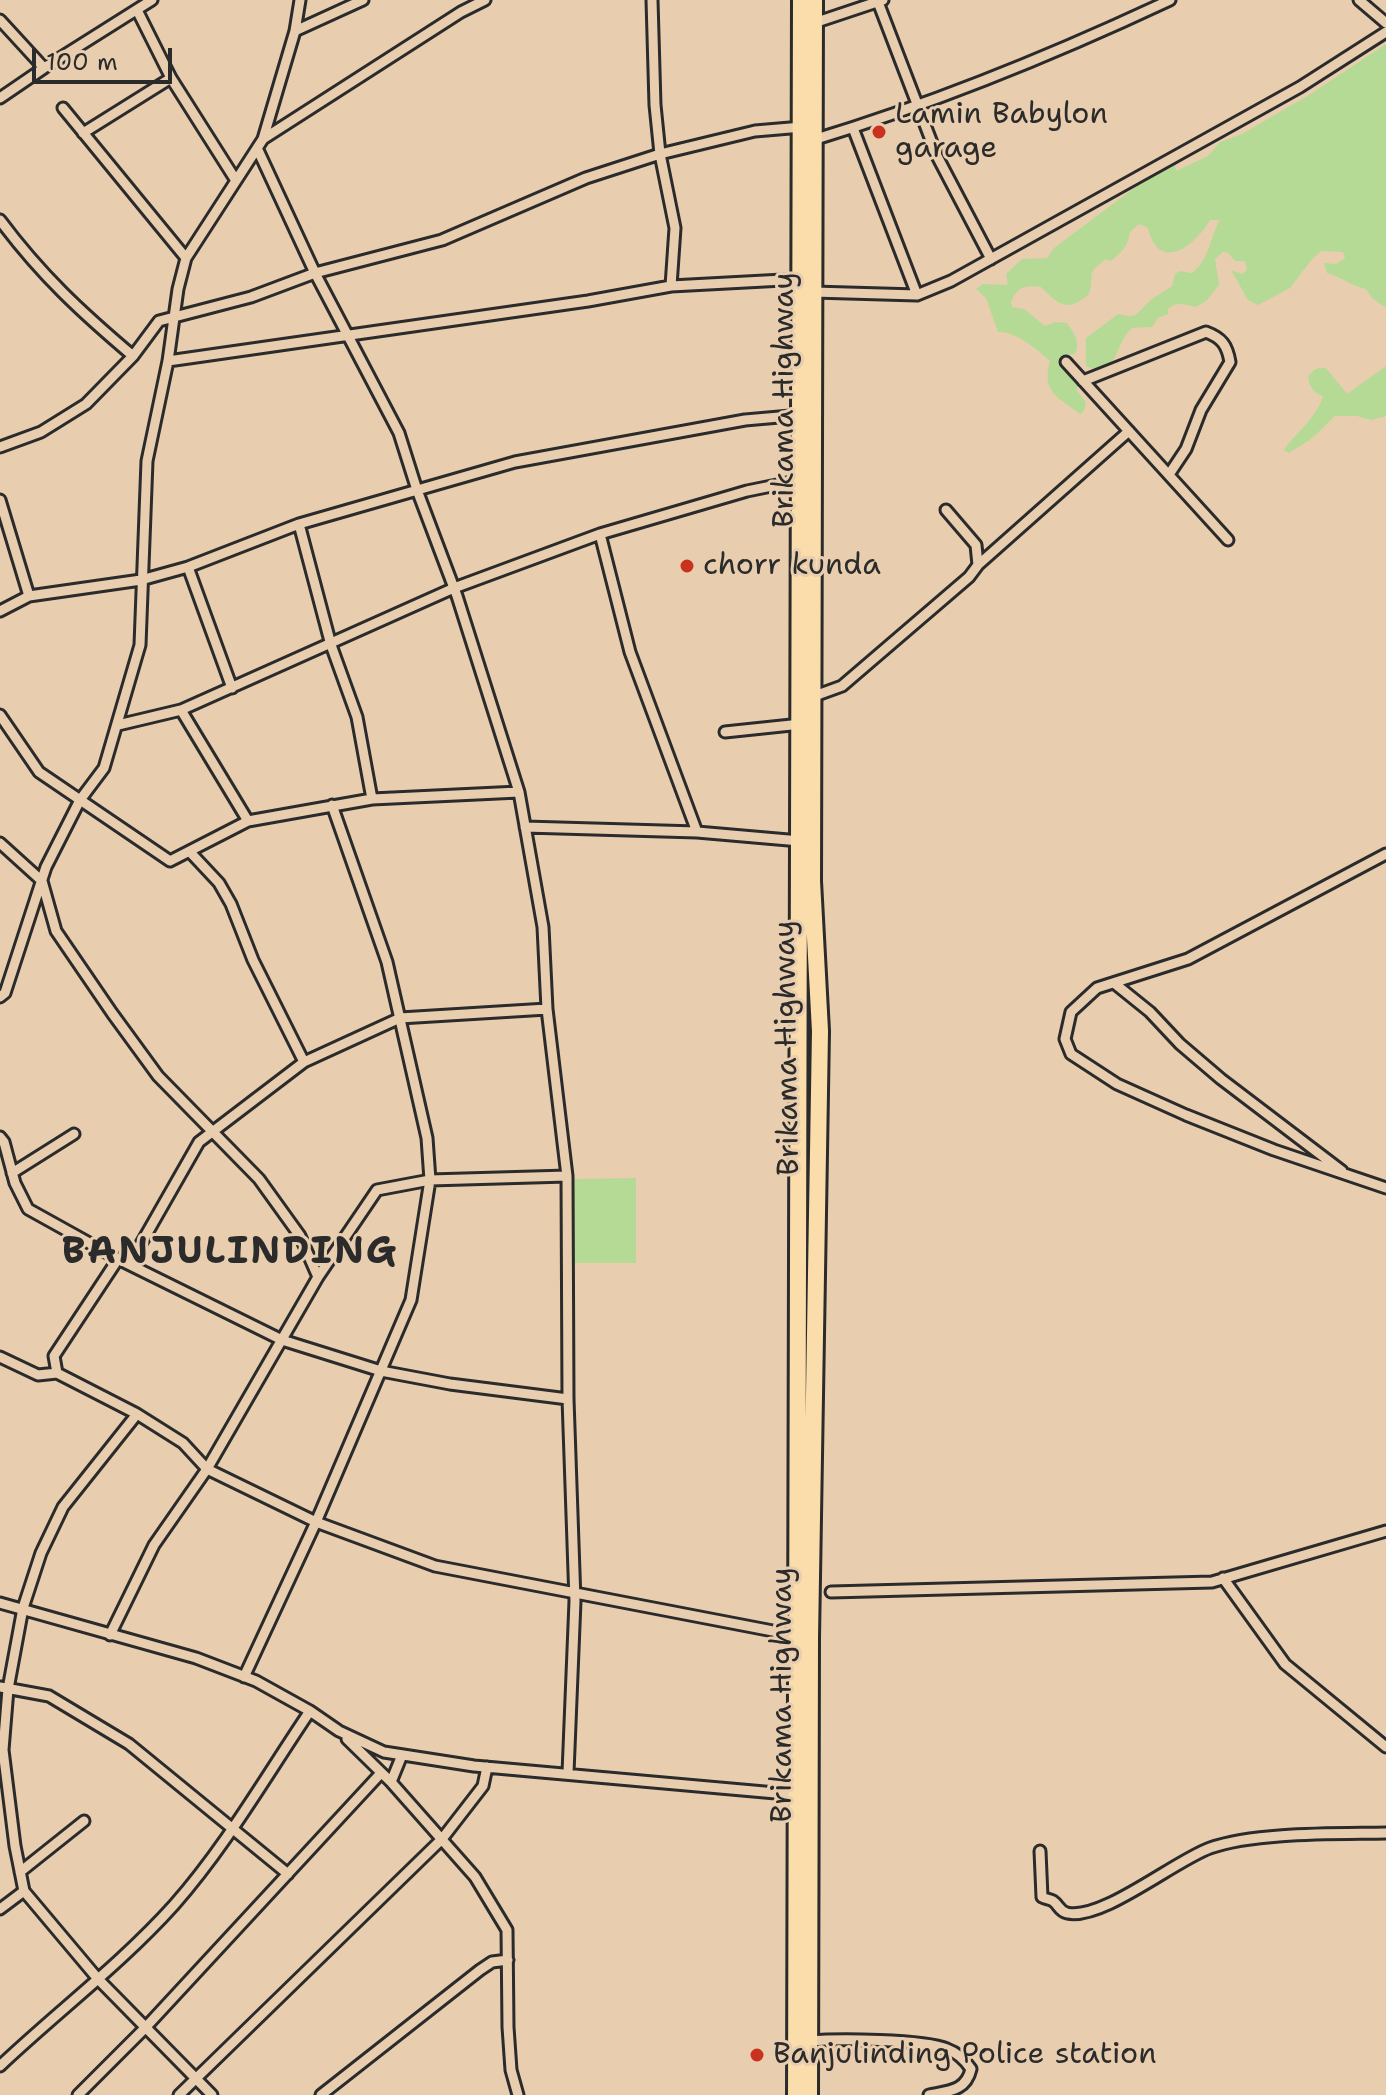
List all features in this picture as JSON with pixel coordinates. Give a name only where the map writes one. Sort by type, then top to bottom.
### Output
[{"type":"highway","name":"Brikama Highway","points":[[796,2095],[803,1973],[800,841],[801,724],[807,698],[808,285],[808,180],[801,0]]},
{"type":"highway","name":"Brikama Highway","points":[[806,137],[814,0]]},
{"type":"highway","name":"Brikama Highway","points":[[804,1637],[820,1031],[812,881],[801,480],[808,285]]},
{"type":"highway","name":"Brikama Highway","points":[[803,1973],[809,2041],[809,2095]]},
{"type":"street","points":[[0,98],[152,0]]},
{"type":"street","points":[[2,993],[46,867],[80,800],[104,768],[140,645],[147,461],[186,258],[260,144],[295,31],[300,0]]},
{"type":"street","points":[[295,31],[363,0]]},
{"type":"street","points":[[260,144],[461,12],[485,0]]},
{"type":"street","points":[[652,0],[655,105],[660,154],[675,228],[671,286]]},
{"type":"street","points":[[0,447],[41,432],[86,404],[133,356],[159,321],[251,297],[315,273],[442,240],[586,178],[660,154],[755,131],[806,137],[853,128],[1106,30],[1170,0]]},
{"type":"street","points":[[1359,0],[1386,23]]},
{"type":"street","points":[[814,23],[880,1],[937,156],[991,259]]},
{"type":"street","points":[[137,10],[171,78],[235,179]]},
{"type":"street","points":[[0,20],[44,68]]},
{"type":"street","points":[[168,361],[671,286],[808,285],[917,295],[951,281],[1300,87],[1386,32]]},
{"type":"street","points":[[83,133],[171,78]]},
{"type":"street","points":[[63,108],[186,258]]},
{"type":"street","points":[[853,128],[917,295]]},
{"type":"street","points":[[260,144],[315,273],[399,433],[454,588],[519,792],[543,927],[547,1009],[567,1176],[568,1399],[574,1594],[568,1773]]},
{"type":"street","points":[[0,220],[45,276],[75,307],[133,356]]},
{"type":"street","points":[[1083,381],[1206,332],[1227,346],[1230,362],[1201,410],[1186,449],[1170,473]]},
{"type":"street","points":[[1066,362],[1228,540]]},
{"type":"street","points":[[0,611],[29,596],[141,580],[188,567],[299,524],[515,462],[745,420],[802,415]]},
{"type":"street","points":[[807,698],[842,686],[969,577],[978,565],[1129,431]]},
{"type":"street","points":[[118,725],[181,710],[454,588],[600,534],[747,491],[801,480]]},
{"type":"street","points":[[0,500],[29,596]]},
{"type":"street","points":[[946,510],[976,545],[978,565]]},
{"type":"street","points":[[299,524],[331,645],[357,717],[372,799]]},
{"type":"street","points":[[600,534],[630,652],[697,832]]},
{"type":"street","points":[[188,567],[232,688]]},
{"type":"street","points":[[181,710],[248,821]]},
{"type":"street","points":[[0,715],[39,772],[170,861],[248,821],[372,799],[519,792]]},
{"type":"street","points":[[725,732],[801,724]]},
{"type":"street","points":[[244,1677],[316,1522],[411,1300],[430,1180],[427,1138],[387,962],[332,805]]},
{"type":"street","points":[[525,827],[697,832],[800,841]]},
{"type":"street","points":[[0,843],[42,881],[56,931],[158,1076],[259,1179],[300,1236],[318,1277]]},
{"type":"street","points":[[190,852],[219,883],[231,904],[253,960],[304,1062]]},
{"type":"street","points":[[1386,854],[1188,959],[1097,988],[1071,1012],[1065,1039],[1071,1054],[1117,1084],[1186,1115],[1386,1188]]},
{"type":"street","points":[[1114,983],[1150,1012],[1180,1044],[1221,1079],[1349,1177]]},
{"type":"street","points":[[130,1263],[199,1142],[304,1062],[400,1018],[547,1009]]},
{"type":"street","points":[[12,1173],[74,1134]]},
{"type":"street","points":[[0,1137],[28,1209],[118,1259],[282,1340],[381,1371],[450,1384],[568,1399]]},
{"type":"street","points":[[110,1635],[154,1545],[207,1469],[318,1277],[377,1190],[430,1180],[567,1176]]},
{"type":"street","points":[[57,1373],[54,1356],[118,1259]]},
{"type":"street","points":[[0,1357],[38,1375],[57,1373],[137,1414],[183,1443],[207,1469],[316,1522],[435,1566],[804,1637]]},
{"type":"street","points":[[137,1414],[63,1507],[41,1553],[23,1608],[4,1688],[3,1750],[24,1891],[98,1979],[212,2095]]},
{"type":"street","points":[[831,1592],[1212,1582],[1386,1531]]},
{"type":"street","points":[[1223,1578],[1285,1664],[1386,1747]]},
{"type":"street","points":[[0,1603],[196,1658],[256,1681],[339,1731],[384,1752],[487,1767],[804,1795]]},
{"type":"street","points":[[4,1688],[49,1696],[129,1744],[288,1874]]},
{"type":"street","points":[[0,2066],[173,1907],[211,1860],[310,1711]]},
{"type":"street","points":[[339,1731],[391,1782],[475,1877],[507,1930],[508,2027],[511,2070],[518,2095]]},
{"type":"street","points":[[391,1782],[402,1755]]},
{"type":"street","points":[[179,2095],[442,1839],[483,1786],[487,1767]]},
{"type":"street","points":[[78,2095],[145,2028],[381,1773]]},
{"type":"street","points":[[20,1872],[84,1821]]},
{"type":"street","points":[[1040,1851],[1042,1897],[1068,1913],[1098,1908],[1209,1848],[1242,1840],[1386,1833]]},
{"type":"street","points":[[0,1909],[24,1891]]},
{"type":"street","points":[[321,2095],[480,1970],[492,1962],[508,1960]]},
{"type":"street","points":[[809,2041],[834,2039],[931,2045],[948,2049],[965,2059],[971,2069],[969,2079],[958,2090],[929,2095]]},
{"type":"green space","points":[[1386,44],[1386,308],[1366,289],[1327,273],[1324,263],[1336,264],[1345,258],[1343,252],[1321,251],[1290,288],[1258,305],[1248,300],[1231,270],[1242,274],[1247,270],[1245,261],[1235,261],[1223,252],[1215,259],[1219,285],[1206,301],[1196,307],[1175,305],[1152,327],[1132,328],[1115,358],[1099,371],[1086,366],[1086,338],[1118,314],[1136,314],[1172,286],[1175,274],[1180,271],[1192,273],[1206,255],[1220,220],[1210,220],[1196,239],[1178,251],[1168,253],[1153,242],[1148,228],[1139,224],[1130,232],[1126,245],[1118,255],[1111,261],[1106,259],[1095,269],[1089,294],[1081,300],[1064,304],[1041,287],[1031,286],[1019,290],[1011,302],[1012,307],[1024,309],[1045,326],[1055,322],[1067,323],[1072,330],[1077,349],[1075,354],[1061,356],[1060,365],[1078,382],[1077,391],[1086,402],[1084,411],[1080,414],[1053,393],[1048,380],[1050,361],[1019,338],[998,332],[986,298],[976,289],[983,284],[1008,285],[1006,274],[1022,259],[1047,258],[1054,248],[1146,182],[1152,173],[1175,162],[1176,171],[1208,156],[1220,142],[1242,134],[1309,95]]},
{"type":"green space","points":[[1386,366],[1386,416],[1371,420],[1357,416],[1335,416],[1311,439],[1289,453],[1284,450],[1311,418],[1323,396],[1315,392],[1310,384],[1308,378],[1313,371],[1326,368],[1347,394]]},
{"type":"green space","points":[[636,1178],[636,1263],[574,1263],[573,1179]]},
{"type":"place","name":"Lamin Babylon garage","points":[[879,132]]},
{"type":"place","name":"chorr kunda","points":[[687,566]]},
{"type":"place","name":"Banjulinding Police station","points":[[757,2055]]},
{"type":"district","name":"BANJULINDING","points":[[230,1253]]}]
